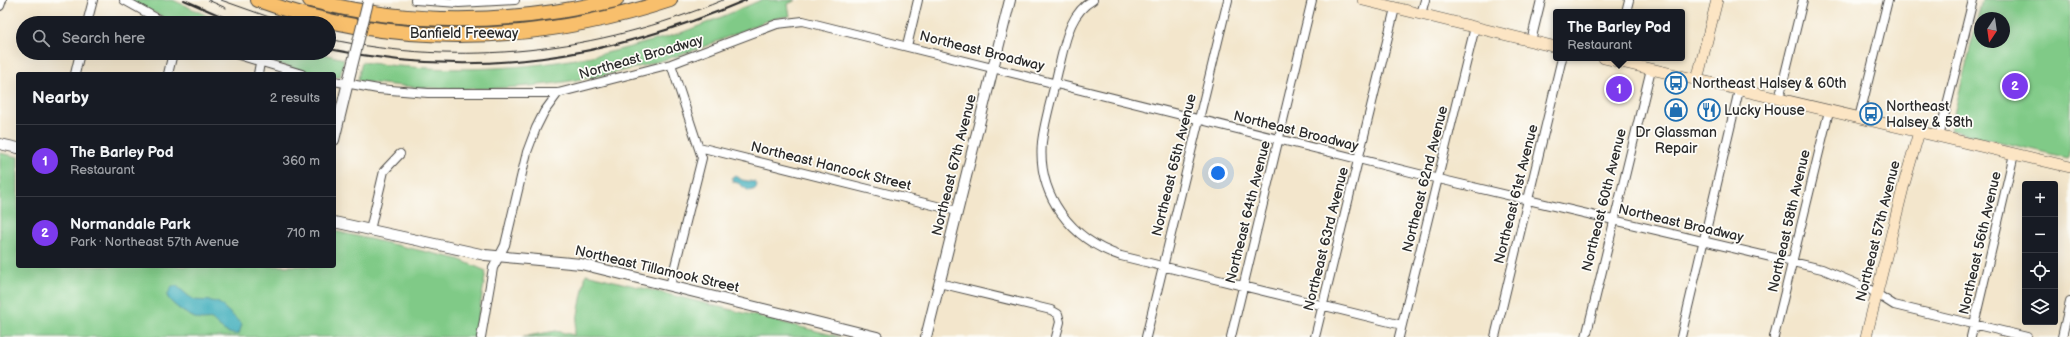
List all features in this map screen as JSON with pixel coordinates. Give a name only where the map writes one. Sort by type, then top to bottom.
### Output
[{"type":"highway","name":"Banfield Freeway","points":[[258,0],[311,16]]},
{"type":"highway","name":"Banfield Freeway","points":[[310,0],[377,14],[458,20],[539,15],[616,0]]},
{"type":"highway","name":"Banfield Freeway","points":[[336,22],[354,26],[402,32],[457,36],[513,34],[568,27],[621,15],[670,0]]},
{"type":"main road","points":[[1363,0],[1553,46]]},
{"type":"main road","points":[[1697,80],[1717,0]]},
{"type":"main road","points":[[1622,61],[1697,80],[2070,167]]},
{"type":"main road","name":"Northeast 57th Avenue","points":[[1866,337],[1919,132]]},
{"type":"street","points":[[0,6],[2,0]]},
{"type":"street","points":[[89,16],[93,0]]},
{"type":"street","points":[[124,0],[153,16]]},
{"type":"street","points":[[415,0],[515,0]]},
{"type":"street","points":[[907,46],[918,0]]},
{"type":"street","name":"Northeast 67th Avenue","points":[[926,337],[1010,0]]},
{"type":"street","points":[[1093,0],[1081,9],[1072,22],[1043,134],[1042,149],[1046,182],[1056,208],[1070,225],[1093,245],[1121,256],[1402,325]]},
{"type":"street","name":"Northeast 65th Avenue","points":[[1146,337],[1228,0]]},
{"type":"street","name":"Northeast 64th Avenue","points":[[1231,337],[1312,0]]},
{"type":"street","points":[[1421,14],[1425,0]]},
{"type":"street","points":[[1532,41],[1541,0]]},
{"type":"street","points":[[1779,99],[1803,0]]},
{"type":"street","points":[[1859,118],[1888,0]]},
{"type":"street","points":[[1939,137],[1974,0]]},
{"type":"street","points":[[336,132],[368,1]]},
{"type":"street","name":"Northeast 63rd Avenue","points":[[1315,337],[1395,8]]},
{"type":"street","name":"Northeast Broadway","points":[[336,81],[349,81],[428,94],[558,93],[671,64],[777,24],[794,21],[823,25],[1358,160],[1793,262],[1837,274],[1869,289],[1894,305],[2027,337]]},
{"type":"street","name":"Northeast 62nd Avenue","points":[[1399,337],[1439,179],[1475,27]]},
{"type":"street","points":[[75,72],[78,60]]},
{"type":"street","points":[[168,72],[171,60]]},
{"type":"street","points":[[252,60],[294,72]]},
{"type":"street","name":"Northeast 61st Avenue","points":[[1495,337],[1561,61]]},
{"type":"street","points":[[258,72],[260,63]]},
{"type":"street","points":[[670,286],[702,158],[671,64]]},
{"type":"street","name":"Northeast 60th Avenue","points":[[1586,337],[1651,69]]},
{"type":"street","points":[[1681,337],[1740,90]]},
{"type":"street","points":[[481,337],[493,268],[505,245],[527,152],[544,112],[558,93]]},
{"type":"street","name":"Northeast 58th Avenue","points":[[1774,337],[1829,111]]},
{"type":"street","points":[[0,144],[16,148]]},
{"type":"street","name":"Northeast Hancock Street","points":[[699,147],[957,211]]},
{"type":"street","points":[[370,230],[384,171],[400,154]]},
{"type":"street","name":"Northeast 56th Avenue","points":[[1971,337],[2014,154]]},
{"type":"street","name":"Northeast Tillamook Street","points":[[336,222],[449,249],[500,257],[581,264],[877,337]]},
{"type":"street","points":[[940,283],[1051,310],[1058,314],[1060,322],[1056,337]]},
{"type":"street","points":[[2062,337],[2070,302]]},
{"type":"green space","points":[[127,0],[173,0],[208,16],[161,16]]},
{"type":"green space","points":[[761,0],[796,0],[788,4],[790,16],[759,24],[707,46],[675,57],[591,78],[552,84],[476,89],[398,86],[359,81],[358,79],[362,62],[398,66],[470,69],[542,64],[577,59],[680,33],[718,19]]},
{"type":"green space","points":[[1982,0],[2070,0],[2070,148],[2068,158],[1950,130],[1974,32],[1974,48],[2010,48],[2010,12],[1979,12]]},
{"type":"green space","points":[[336,57],[344,59],[340,77],[336,77],[336,72],[311,72],[264,60],[336,60]]},
{"type":"green space","points":[[0,153],[16,157],[16,268],[336,268],[336,231],[458,259],[486,271],[475,337],[0,337]]},
{"type":"green space","points":[[586,274],[841,337],[522,337],[556,331],[574,335]]},
{"type":"water","points":[[735,175],[742,180],[755,182],[757,185],[756,189],[749,191],[738,183],[733,182],[731,178]]},
{"type":"water","points":[[172,286],[177,286],[193,300],[219,303],[242,324],[239,334],[231,334],[212,320],[198,319],[182,311],[169,300],[167,296]]},
{"type":"tram line","points":[[208,0],[226,8]]},
{"type":"tram line","points":[[221,0],[266,16]]},
{"type":"tram line","points":[[336,40],[379,48],[429,52],[479,53],[529,50],[578,43],[627,32],[676,18],[723,0]]},
{"type":"railway","points":[[184,0],[221,16]]},
{"type":"railway","points":[[336,50],[384,58],[437,63],[490,63],[541,58],[592,50],[643,37],[695,20],[746,0]]},
{"type":"place","name":"Northeast Halsey & 60th","points":[[1676,83]]},
{"type":"place","name":"Normandale Park","points":[[2015,86]]},
{"type":"place","name":"The Barley Pod","points":[[1619,89]]},
{"type":"place","name":"Dr Glassman Repair","points":[[1676,110]]},
{"type":"place","name":"Lucky House","points":[[1709,110]]},
{"type":"place","name":"Northeast Halsey & 58th","points":[[1871,114]]}]
